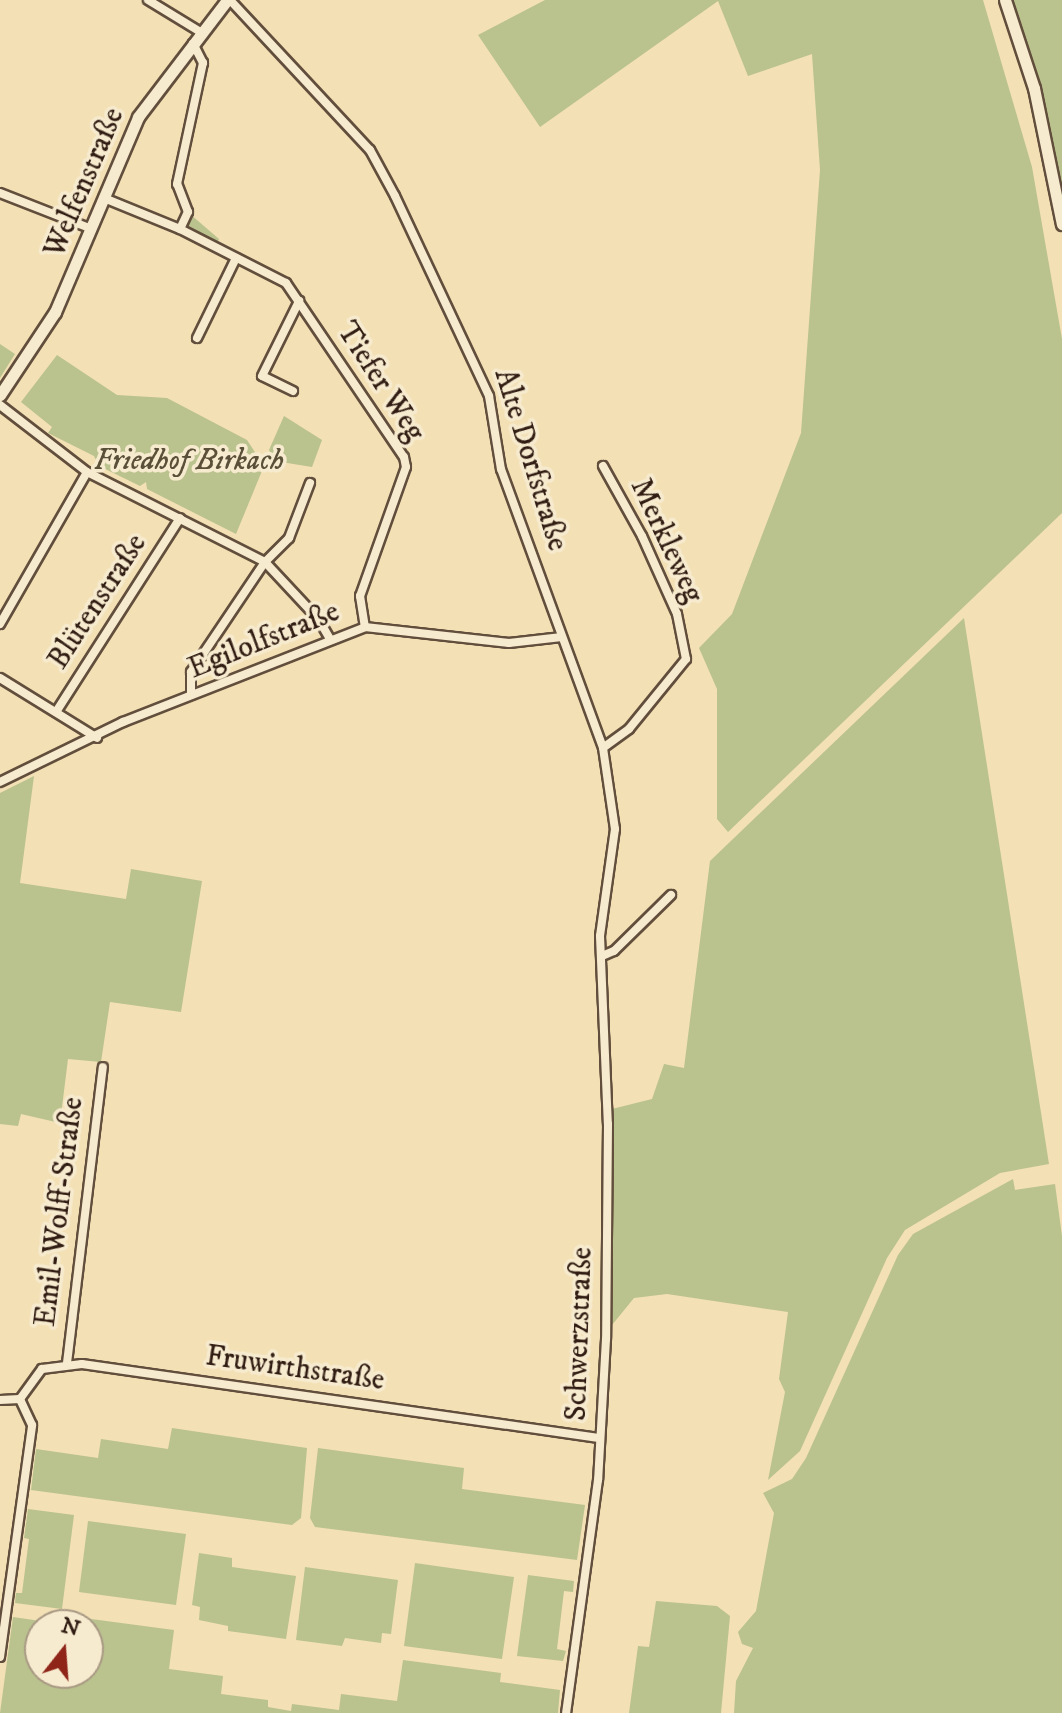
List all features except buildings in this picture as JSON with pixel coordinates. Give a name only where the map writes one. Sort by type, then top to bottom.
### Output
[{"type":"street","points":[[148,0],[202,33]]},
{"type":"street","name":"Welfenstraße","points":[[0,395],[49,324],[138,117],[229,0]]},
{"type":"street","name":"Alte Dorfstraße","points":[[229,0],[370,150],[395,196],[489,396],[501,469],[603,748],[615,829],[602,956]]},
{"type":"street","points":[[1005,0],[1034,88],[1062,224]]},
{"type":"street","points":[[180,229],[188,212],[177,184],[203,63],[193,43]]},
{"type":"street","points":[[0,193],[92,229]]},
{"type":"street","name":"Tiefer Weg","points":[[104,198],[180,229],[286,283],[404,457],[406,467],[360,596],[365,627]]},
{"type":"street","points":[[197,338],[236,258]]},
{"type":"street","points":[[293,391],[262,376],[299,301]]},
{"type":"street","points":[[0,405],[87,472],[265,562],[319,620],[330,639]]},
{"type":"street","name":"Merkleweg","points":[[603,466],[677,614],[686,659],[629,729],[603,748]]},
{"type":"street","points":[[0,624],[87,472]]},
{"type":"street","points":[[191,695],[191,672],[265,562],[289,538],[310,483]]},
{"type":"street","name":"Blütenstraße","points":[[56,712],[180,518]]},
{"type":"street","name":"Egilolfstraße","points":[[0,782],[191,695],[365,627],[509,643],[562,637]]},
{"type":"street","points":[[0,678],[97,738]]},
{"type":"street","points":[[602,956],[614,951],[671,895]]},
{"type":"street","name":"Schwerzstraße","points":[[566,1713],[598,1480],[608,1213],[602,956]]},
{"type":"street","name":"Emil-Wolff-Straße","points":[[67,1363],[103,1067]]},
{"type":"street","points":[[20,1399],[42,1369],[67,1363]]},
{"type":"street","name":"Fruwirthstraße","points":[[67,1363],[599,1438]]},
{"type":"street","points":[[0,1400],[20,1399]]},
{"type":"street","points":[[0,1657],[32,1425],[20,1399]]},
{"type":"green space","points":[[545,0],[983,0],[1032,167],[1062,339],[1062,513],[728,832],[717,819],[717,689],[699,648],[732,614],[801,433],[820,170],[812,54],[748,76],[718,1],[540,127],[478,35]]},
{"type":"green space","points":[[1010,0],[1062,0],[1062,197],[1048,120]]},
{"type":"green space","points":[[190,214],[219,239],[217,244],[184,227]]},
{"type":"green space","points":[[0,344],[15,354],[0,378]]},
{"type":"green space","name":"Friedhof Birkach","points":[[57,355],[117,395],[167,398],[247,440],[264,466],[236,534],[147,489],[146,482],[140,486],[99,466],[94,456],[48,433],[52,427],[21,402]]},
{"type":"green space","points":[[284,416],[322,440],[312,467],[275,461],[269,450]]},
{"type":"green space","points":[[964,618],[1049,1164],[1000,1173],[905,1230],[887,1258],[800,1451],[768,1480],[785,1392],[779,1379],[788,1312],[667,1294],[634,1298],[612,1325],[612,1109],[652,1099],[664,1064],[684,1068],[710,861]]},
{"type":"green space","points":[[34,776],[20,883],[126,899],[131,869],[202,881],[181,1012],[110,1002],[101,1062],[68,1059],[60,1123],[21,1114],[18,1126],[0,1124],[0,793]]},
{"type":"green space","points":[[1013,1179],[1015,1190],[1055,1184],[1062,1236],[1062,1713],[734,1713],[736,1681],[753,1648],[742,1644],[738,1632],[756,1611],[774,1513],[763,1493],[792,1479],[806,1458],[898,1255],[913,1234]]},
{"type":"green space","points":[[172,1428],[307,1448],[301,1518],[292,1525],[31,1490],[36,1449],[98,1458],[101,1439],[168,1449]]},
{"type":"green space","points":[[318,1448],[464,1468],[462,1489],[585,1505],[577,1560],[315,1527],[310,1518]]},
{"type":"green space","points":[[28,1509],[74,1515],[62,1609],[15,1603],[16,1593],[22,1593],[29,1539],[24,1538]]},
{"type":"green space","points":[[88,1521],[186,1534],[176,1605],[79,1592]]},
{"type":"green space","points":[[199,1553],[232,1558],[232,1567],[296,1576],[286,1639],[228,1631],[228,1626],[199,1620],[200,1607],[192,1605]]},
{"type":"green space","points":[[415,1563],[514,1577],[502,1659],[404,1646]]},
{"type":"green space","points":[[305,1567],[398,1580],[391,1634],[382,1633],[381,1643],[345,1638],[342,1646],[296,1640]]},
{"type":"green space","points":[[528,1575],[574,1581],[573,1592],[564,1591],[557,1649],[566,1651],[563,1661],[517,1656]]},
{"type":"green space","points":[[656,1601],[717,1606],[730,1616],[721,1713],[629,1713],[638,1646],[649,1647]]},
{"type":"green space","points":[[13,1617],[24,1619],[24,1689],[104,1689],[104,1621],[174,1630],[169,1669],[223,1676],[221,1694],[268,1700],[268,1707],[291,1711],[292,1704],[339,1710],[341,1694],[397,1701],[403,1660],[501,1673],[500,1682],[560,1690],[558,1713],[0,1713]]}]
